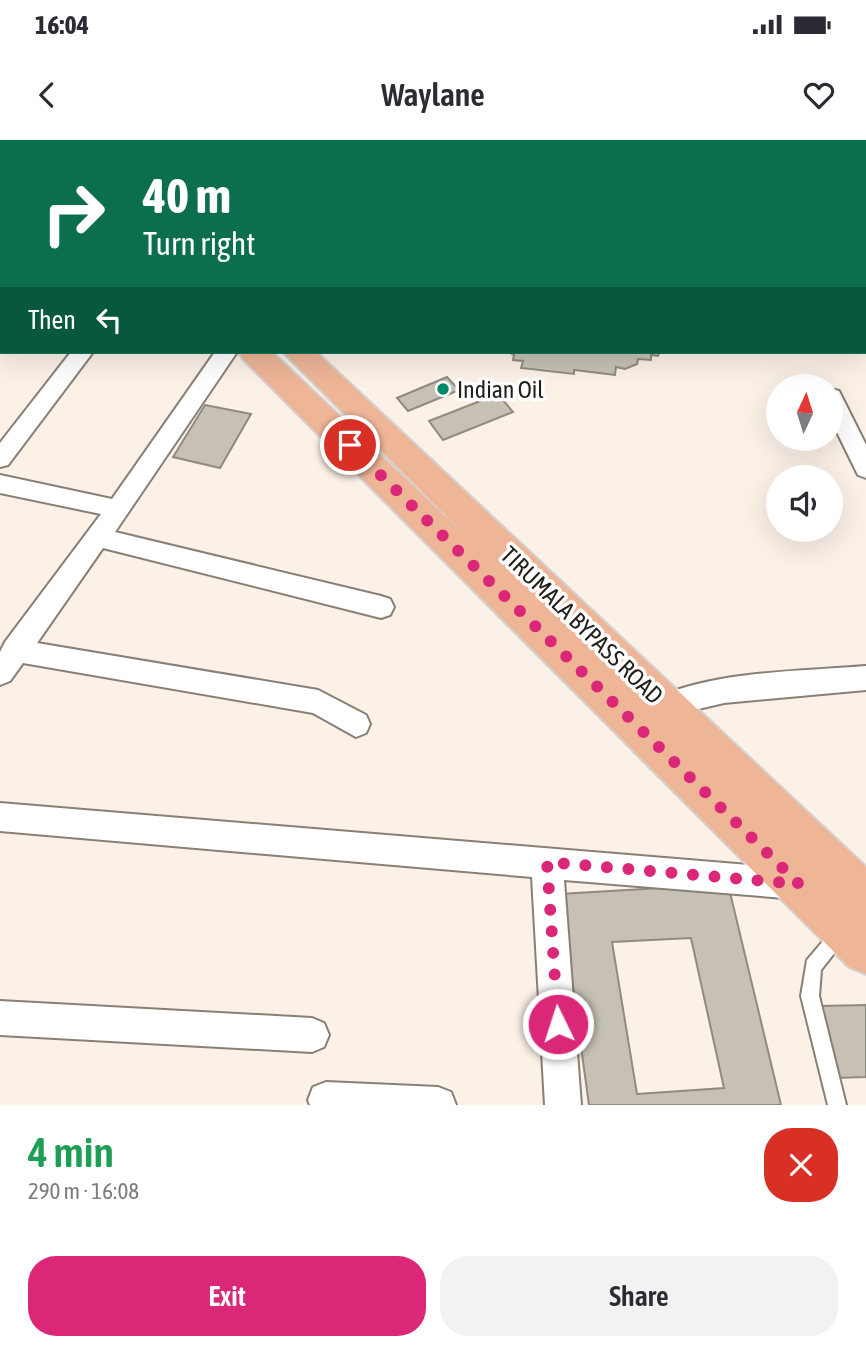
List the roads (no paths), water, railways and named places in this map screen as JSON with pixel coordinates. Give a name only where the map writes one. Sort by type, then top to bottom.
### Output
[{"type":"main road","name":"TIRUMALA BYPASS ROAD","points":[[256,354],[650,715],[799,884],[859,926]]},
{"type":"main road","name":"TIRUMALA BYPASS ROAD","points":[[300,354],[859,926]]},
{"type":"street","points":[[0,458],[80,354]]},
{"type":"street","points":[[225,354],[118,509],[7,662],[318,702],[356,724]]},
{"type":"street","points":[[844,422],[866,469]]},
{"type":"street","points":[[0,484],[118,509]]},
{"type":"street","points":[[96,537],[381,607]]},
{"type":"street","points":[[650,715],[726,691],[866,678]]},
{"type":"street","points":[[0,817],[799,884]]},
{"type":"street","points":[[547,862],[563,1105]]},
{"type":"street","points":[[0,1018],[312,1035]]},
{"type":"street","points":[[326,1100],[438,1105]]},
{"type":"lane","points":[[837,1105],[810,996],[813,966],[859,926]]},
{"type":"place","name":"Indian Oil","points":[[443,389]]}]
